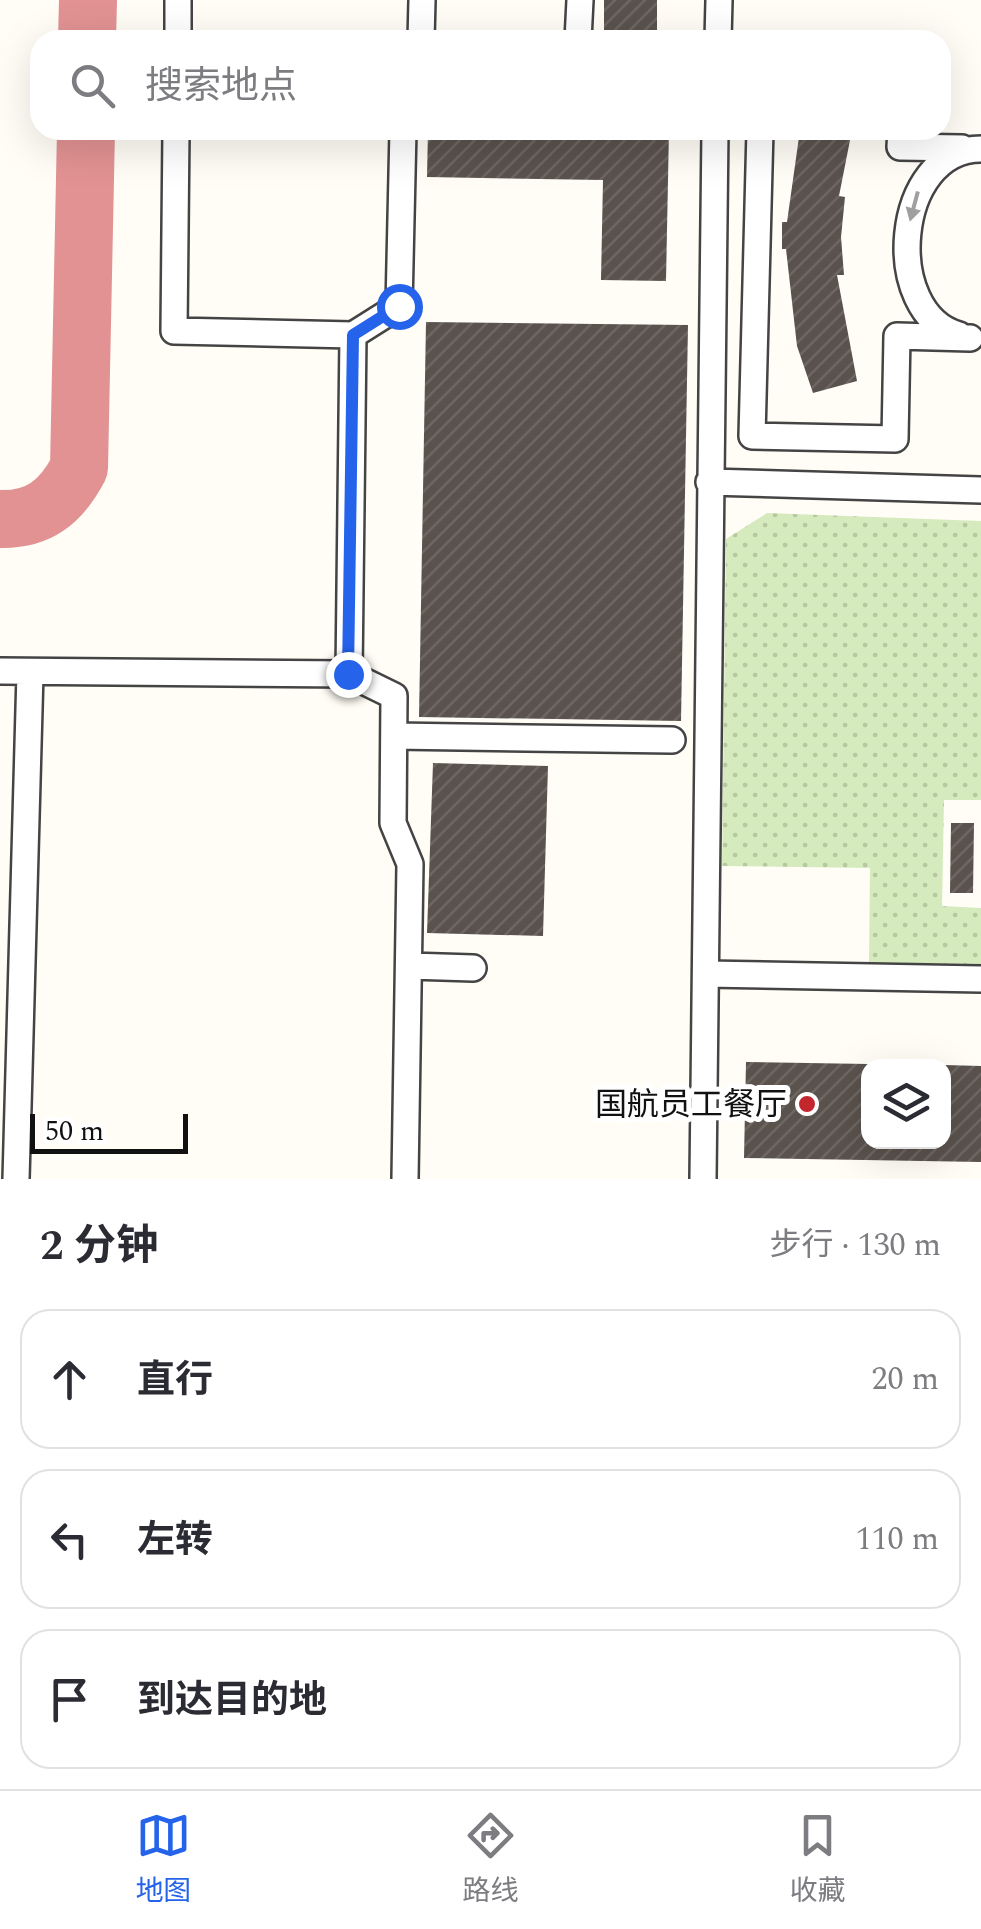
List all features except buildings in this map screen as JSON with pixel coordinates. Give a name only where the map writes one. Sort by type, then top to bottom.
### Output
[{"type":"lane","points":[[178,0],[178,30]]},
{"type":"lane","points":[[421,30],[422,0]]},
{"type":"lane","points":[[578,30],[580,0]]},
{"type":"lane","points":[[718,30],[719,0]]},
{"type":"lane","points":[[176,140],[174,331],[353,335],[399,306],[402,140]]},
{"type":"lane","points":[[703,1179],[716,140]]},
{"type":"lane","points":[[760,140],[752,436],[895,440],[898,336],[976,338]]},
{"type":"lane","points":[[900,140],[900,147],[979,148]]},
{"type":"lane","points":[[976,338],[947,332],[918,305],[910,274],[910,217],[918,188],[934,166],[955,152],[979,148]]},
{"type":"lane","points":[[713,242],[757,243]]},
{"type":"lane","points":[[348,674],[353,335]]},
{"type":"lane","points":[[709,482],[981,490]]},
{"type":"lane","points":[[0,671],[348,674],[394,696],[393,823],[410,864],[405,1179]]},
{"type":"lane","points":[[16,1179],[30,674]]},
{"type":"lane","points":[[394,736],[672,740]]},
{"type":"lane","points":[[410,966],[473,968]]},
{"type":"lane","points":[[706,974],[981,979]]},
{"type":"green space","points":[[767,513],[981,521],[981,800],[944,800],[942,906],[981,908],[981,964],[869,963],[870,868],[722,866],[726,539]]},
{"type":"taxiway","points":[[87,30],[88,0]]},
{"type":"taxiway","points":[[0,519],[26,516],[47,507],[65,490],[79,468],[86,140]]},
{"type":"place","name":"国航员工餐厅","points":[[807,1104]]},
{"type":"route","points":[[348,674],[353,335],[399,306]]}]
